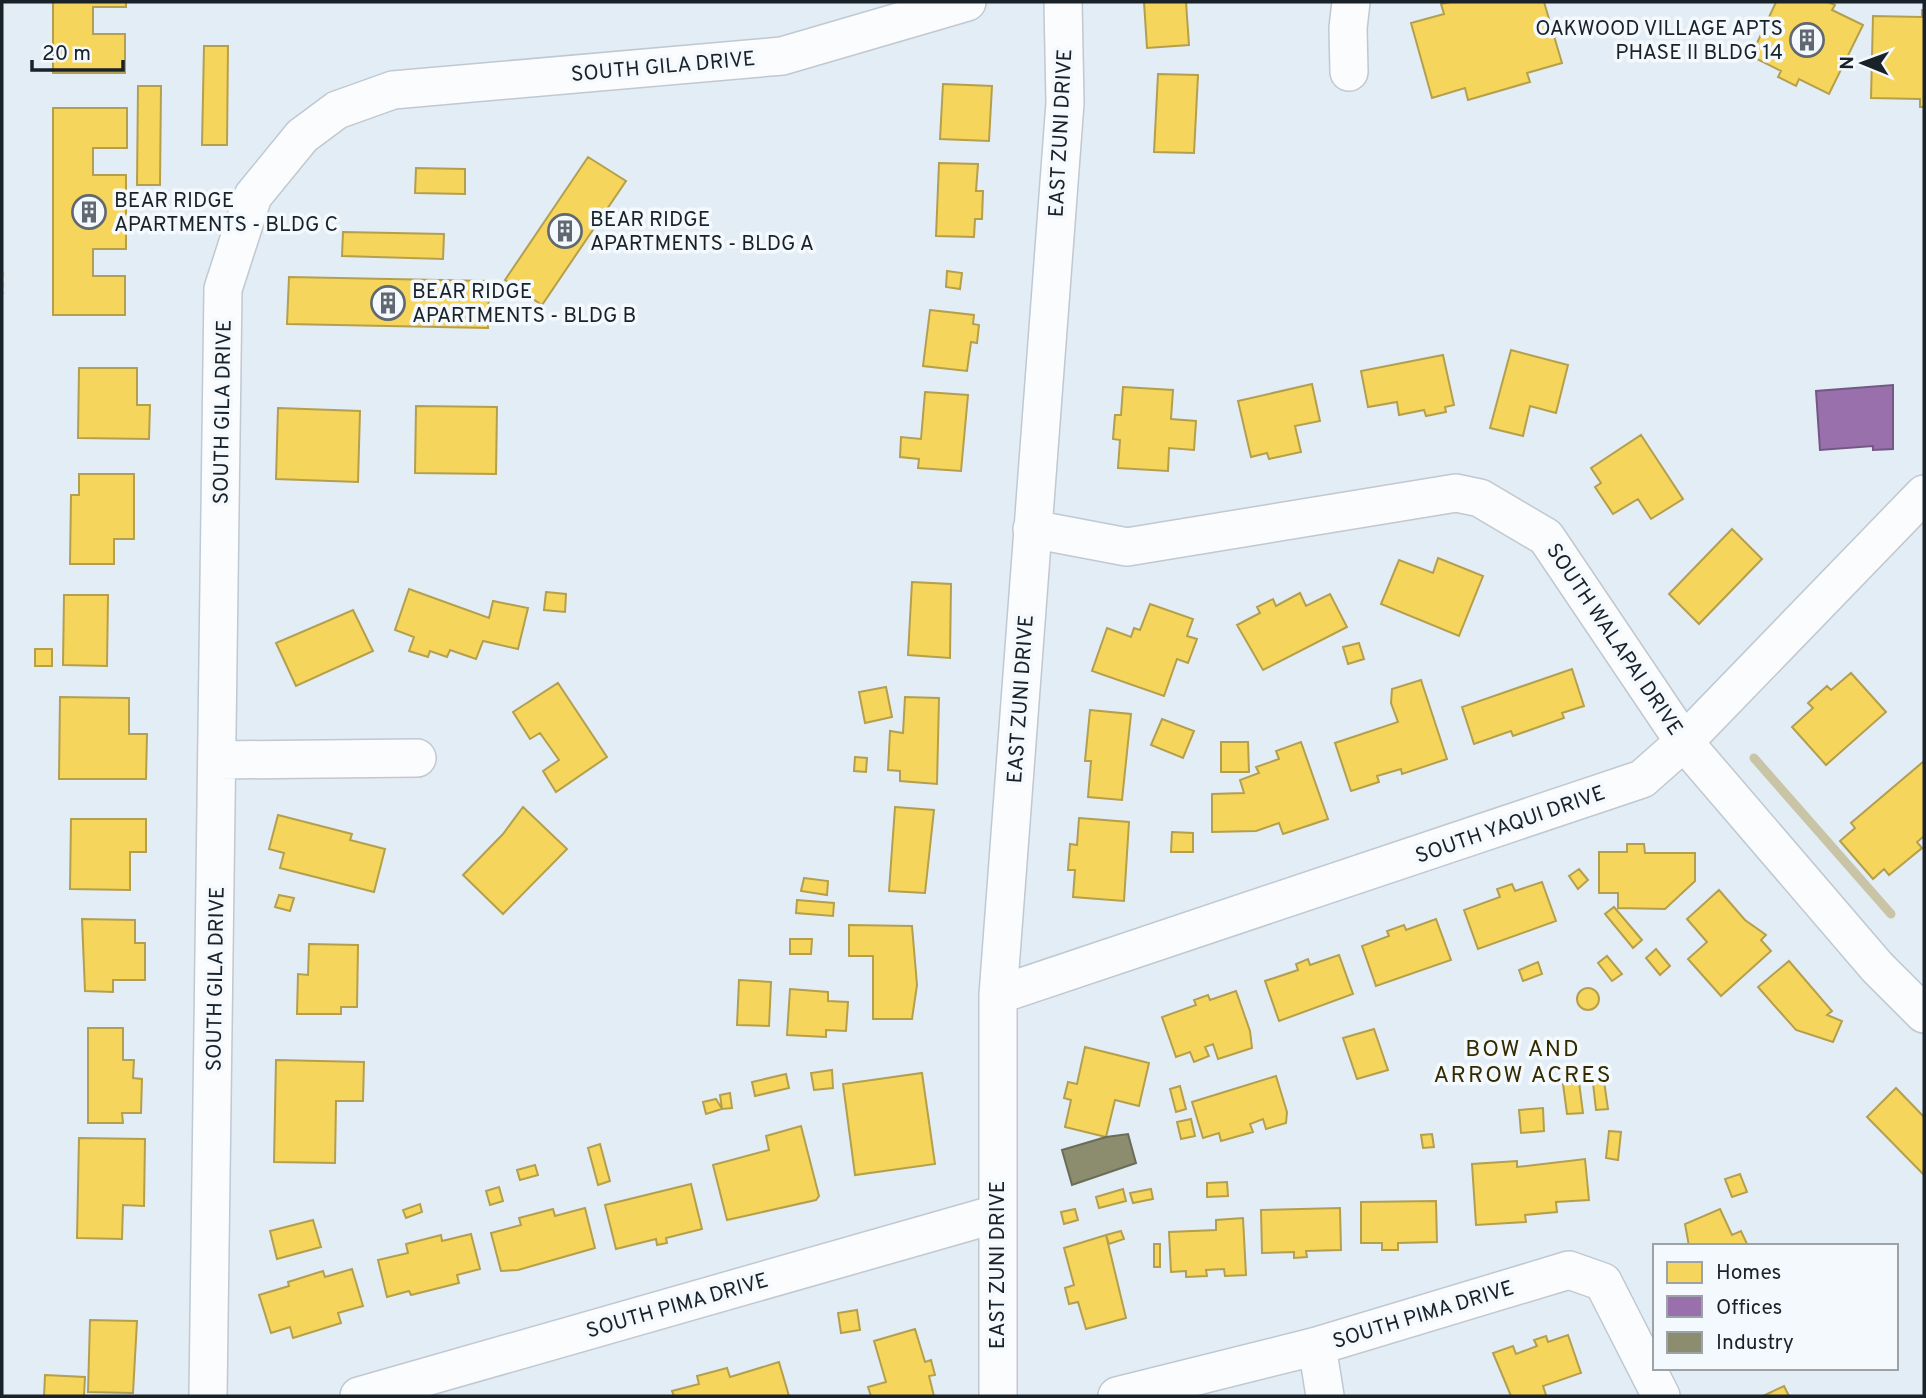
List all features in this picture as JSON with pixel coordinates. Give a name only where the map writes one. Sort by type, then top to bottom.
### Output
[{"type":"street","name":"SOUTH GILA DRIVE","points":[[208,1396],[223,289],[253,196],[302,136],[337,110],[393,90],[782,56],[967,2]]},
{"type":"street","name":"EAST ZUNI DRIVE","points":[[998,1396],[998,995],[1065,103],[1063,2]]},
{"type":"street","points":[[1349,72],[1351,2]]},
{"type":"street","name":"SOUTH WALAPAI DRIVE","points":[[1032,529],[1126,547],[1456,493],[1480,498],[1546,537],[1684,741],[1877,967],[1924,1014]]},
{"type":"street","name":"SOUTH YAQUI DRIVE","points":[[998,995],[1642,779],[1684,741],[1924,494]]},
{"type":"street","points":[[218,760],[417,758]]},
{"type":"street","name":"SOUTH PIMA DRIVE","points":[[359,1396],[996,1214]]},
{"type":"street","name":"SOUTH PIMA DRIVE","points":[[1118,1396],[1317,1346],[1569,1269],[1602,1282],[1661,1396]]},
{"type":"street","points":[[1317,1346],[1325,1396]]},
{"type":"path","points":[[2,272],[2,294]]},
{"type":"building: Homes","points":[[53,2],[126,2],[126,7],[93,7],[93,34],[125,34],[125,73],[53,73]]},
{"type":"building: Homes","points":[[1144,2],[1186,2],[1189,45],[1147,48]]},
{"type":"building: Homes","points":[[1544,2],[1562,63],[1527,73],[1530,82],[1468,100],[1465,88],[1432,98],[1411,23],[1444,14],[1441,4]]},
{"type":"building: Homes","name":"OAKWOOD VILLAGE APTS PHASE II BLDG 14","points":[[1776,2],[1828,2],[1835,5],[1832,10],[1863,25],[1829,94],[1799,79],[1796,86],[1778,77],[1781,71],[1751,56]]},
{"type":"building: Homes","points":[[1922,10],[1924,107],[1920,107],[1920,99],[1871,98],[1873,16],[1922,17]]},
{"type":"building: Homes","points":[[204,46],[228,46],[227,145],[202,145]]},
{"type":"building: Homes","points":[[1158,74],[1198,75],[1194,153],[1154,152]]},
{"type":"building: Homes","points":[[943,84],[992,86],[989,141],[940,139]]},
{"type":"building: Homes","points":[[138,86],[161,86],[160,185],[137,185]]},
{"type":"building: Homes","name":"BEAR RIDGE APARTMENTS - BLDG C","points":[[53,108],[127,108],[127,148],[93,148],[93,175],[126,175],[126,249],[93,249],[93,276],[125,276],[125,315],[53,315]]},
{"type":"building: Homes","name":"BEAR RIDGE APARTMENTS - BLDG A","points":[[588,157],[626,181],[542,305],[505,280]]},
{"type":"building: Homes","points":[[939,163],[978,164],[976,191],[983,191],[982,219],[975,219],[974,237],[936,236]]},
{"type":"building: Homes","points":[[416,168],[465,169],[465,194],[415,193]]},
{"type":"building: Homes","points":[[343,232],[444,234],[443,259],[342,256]]},
{"type":"building: Homes","points":[[947,271],[962,273],[960,289],[946,287]]},
{"type":"building: Homes","name":"BEAR RIDGE APARTMENTS - BLDG B","points":[[289,277],[489,281],[488,328],[287,324]]},
{"type":"building: Homes","points":[[930,310],[974,315],[973,324],[979,325],[977,343],[971,342],[967,371],[923,366]]},
{"type":"building: Homes","points":[[1511,350],[1568,365],[1556,413],[1530,406],[1523,436],[1490,428]]},
{"type":"building: Homes","points":[[1443,355],[1454,405],[1445,407],[1446,412],[1426,416],[1424,410],[1399,415],[1397,402],[1368,407],[1361,371]]},
{"type":"building: Homes","points":[[79,368],[137,368],[137,405],[150,405],[149,439],[78,438]]},
{"type":"building: Homes","points":[[1312,384],[1320,421],[1295,426],[1301,452],[1269,459],[1267,453],[1251,457],[1238,401]]},
{"type":"building: Homes","points":[[1123,387],[1173,390],[1171,419],[1196,421],[1194,450],[1169,448],[1168,471],[1118,468],[1120,440],[1113,439],[1115,415],[1121,415]]},
{"type":"building: Homes","points":[[925,392],[968,395],[961,471],[918,468],[919,459],[900,457],[901,437],[921,439]]},
{"type":"building: Homes","points":[[416,406],[497,407],[496,474],[415,473]]},
{"type":"building: Homes","points":[[278,408],[360,411],[358,482],[276,479]]},
{"type":"building: Homes","points":[[1641,435],[1683,499],[1651,519],[1638,499],[1613,514],[1595,487],[1601,483],[1591,468]]},
{"type":"building: Homes","points":[[79,474],[134,474],[134,539],[114,539],[114,564],[70,564],[71,495],[79,495]]},
{"type":"building: Homes","points":[[1732,529],[1762,559],[1699,624],[1669,594]]},
{"type":"building: Homes","points":[[1438,558],[1483,576],[1459,636],[1381,604],[1399,560],[1433,573]]},
{"type":"building: Homes","points":[[912,582],[951,584],[950,658],[908,655]]},
{"type":"building: Homes","points":[[409,589],[489,618],[493,601],[528,608],[518,649],[483,641],[476,659],[450,650],[447,657],[430,651],[428,657],[409,651],[414,637],[395,630]]},
{"type":"building: Homes","points":[[546,592],[566,594],[565,612],[544,610]]},
{"type":"building: Homes","points":[[1300,593],[1306,606],[1330,594],[1347,627],[1263,670],[1237,625],[1260,613],[1257,607],[1273,599],[1276,606]]},
{"type":"building: Homes","points":[[64,595],[108,595],[107,666],[63,665]]},
{"type":"building: Homes","points":[[1150,604],[1193,619],[1187,636],[1197,639],[1188,663],[1177,659],[1164,696],[1092,671],[1107,628],[1131,637],[1134,628],[1140,630]]},
{"type":"building: Homes","points":[[353,610],[373,651],[296,686],[276,643]]},
{"type":"building: Homes","points":[[1359,643],[1364,659],[1348,664],[1343,647]]},
{"type":"building: Homes","points":[[35,649],[52,649],[52,666],[35,666]]},
{"type":"building: Homes","points":[[1572,669],[1584,706],[1562,713],[1564,718],[1513,736],[1511,731],[1474,744],[1462,707]]},
{"type":"building: Homes","points":[[1851,673],[1886,712],[1826,765],[1792,727],[1813,708],[1808,703],[1827,686],[1831,690]]},
{"type":"building: Homes","points":[[1421,680],[1447,759],[1402,774],[1401,769],[1377,776],[1379,782],[1351,791],[1335,743],[1398,722],[1391,703],[1392,689]]},
{"type":"building: Homes","points":[[558,683],[607,757],[556,792],[543,771],[559,760],[540,733],[530,739],[513,712]]},
{"type":"building: Homes","points":[[886,687],[892,717],[865,723],[859,692]]},
{"type":"building: Homes","points":[[60,697],[129,698],[129,734],[147,734],[146,779],[59,779]]},
{"type":"building: Homes","points":[[905,697],[939,698],[937,784],[900,781],[900,771],[888,770],[890,731],[903,733]]},
{"type":"building: Homes","points":[[1090,710],[1131,714],[1122,800],[1088,797],[1091,761],[1085,761]]},
{"type":"building: Homes","points":[[1162,719],[1194,731],[1183,758],[1151,745]]},
{"type":"building: Homes","points":[[1221,742],[1248,742],[1249,772],[1221,772]]},
{"type":"building: Homes","points":[[1301,742],[1328,819],[1283,834],[1279,823],[1256,831],[1212,832],[1212,794],[1244,793],[1240,780],[1259,773],[1256,767],[1279,759],[1276,751]]},
{"type":"building: Homes","points":[[855,757],[867,758],[866,772],[854,771]]},
{"type":"building: Homes","points":[[1924,761],[1924,836],[1917,842],[1922,848],[1889,875],[1884,869],[1873,879],[1840,841],[1855,828],[1851,823]]},
{"type":"building: Homes","points":[[523,807],[567,849],[503,914],[463,875],[503,834]]},
{"type":"building: Homes","points":[[895,807],[934,810],[925,893],[889,891]]},
{"type":"building: Homes","points":[[278,815],[352,834],[350,840],[385,849],[374,892],[280,868],[284,853],[269,849]]},
{"type":"building: Homes","points":[[1079,818],[1129,822],[1124,901],[1073,897],[1075,870],[1068,870],[1070,844],[1077,845]]},
{"type":"building: Homes","points":[[71,819],[146,819],[146,852],[130,852],[130,890],[70,889]]},
{"type":"building: Homes","points":[[1172,832],[1193,833],[1193,852],[1171,852]]},
{"type":"building: Homes","points":[[1627,844],[1644,844],[1645,853],[1695,853],[1695,881],[1665,909],[1618,908],[1618,893],[1599,893],[1599,852],[1627,852]]},
{"type":"building: Homes","points":[[1579,869],[1588,880],[1578,889],[1569,876]]},
{"type":"building: Homes","points":[[804,878],[828,881],[827,895],[801,891]]},
{"type":"building: Homes","points":[[1542,882],[1556,921],[1478,949],[1464,910],[1500,897],[1497,889],[1512,884],[1515,891]]},
{"type":"building: Homes","points":[[1719,890],[1745,920],[1766,935],[1761,940],[1771,951],[1721,996],[1688,959],[1707,942],[1687,919]]},
{"type":"building: Homes","points":[[279,895],[294,898],[290,911],[275,907]]},
{"type":"building: Homes","points":[[797,900],[834,903],[833,916],[796,913]]},
{"type":"building: Homes","points":[[1614,907],[1642,940],[1633,948],[1605,914]]},
{"type":"building: Homes","points":[[82,919],[135,920],[135,943],[145,943],[145,980],[113,980],[113,992],[85,991]]},
{"type":"building: Homes","points":[[1436,919],[1451,960],[1376,986],[1362,946],[1389,936],[1387,931],[1404,925],[1406,930]]},
{"type":"building: Homes","points":[[849,925],[912,926],[917,985],[912,1019],[873,1019],[873,956],[849,956]]},
{"type":"building: Homes","points":[[790,939],[812,939],[811,954],[790,954]]},
{"type":"building: Homes","points":[[309,944],[358,945],[357,1007],[341,1007],[341,1014],[297,1014],[298,974],[308,975]]},
{"type":"building: Homes","points":[[1656,949],[1670,966],[1660,975],[1646,958]]},
{"type":"building: Homes","points":[[1339,955],[1353,994],[1279,1021],[1265,981],[1298,970],[1296,964],[1308,959],[1310,965]]},
{"type":"building: Homes","points":[[1607,956],[1622,974],[1612,981],[1598,963]]},
{"type":"building: Homes","points":[[1789,961],[1832,1011],[1827,1015],[1842,1021],[1833,1042],[1796,1030],[1758,987]]},
{"type":"building: Homes","points":[[1538,962],[1542,974],[1523,981],[1519,970]]},
{"type":"building: Homes","points":[[739,980],[771,982],[769,1026],[737,1025]]},
{"type":"building: Homes","points":[[1588,988],[1596,991],[1599,999],[1596,1007],[1588,1010],[1580,1007],[1577,999],[1580,991]]},
{"type":"building: Homes","points":[[790,989],[828,992],[828,1001],[848,1002],[846,1031],[826,1030],[826,1037],[787,1035]]},
{"type":"building: Homes","points":[[1236,991],[1250,1031],[1252,1048],[1218,1059],[1213,1044],[1205,1047],[1209,1056],[1194,1062],[1190,1052],[1176,1057],[1162,1017],[1196,1005],[1194,1000],[1208,995],[1210,1000]]},
{"type":"building: Homes","points":[[88,1028],[123,1028],[123,1060],[134,1060],[133,1078],[142,1079],[141,1113],[122,1113],[123,1123],[88,1123]]},
{"type":"building: Homes","points":[[1374,1029],[1388,1070],[1357,1079],[1343,1038]]},
{"type":"building: Homes","points":[[1085,1047],[1149,1063],[1139,1106],[1115,1100],[1106,1137],[1065,1127],[1071,1100],[1064,1098],[1068,1082],[1077,1084]]},
{"type":"building: Homes","points":[[276,1060],[364,1062],[363,1101],[336,1101],[335,1163],[274,1162]]},
{"type":"building: Homes","points":[[832,1070],[833,1088],[814,1090],[811,1073]]},
{"type":"building: Homes","points":[[922,1073],[935,1164],[855,1175],[843,1084]]},
{"type":"building: Homes","points":[[786,1074],[789,1088],[755,1096],[752,1082]]},
{"type":"building: Homes","points":[[1276,1076],[1287,1112],[1286,1123],[1266,1129],[1263,1119],[1250,1124],[1253,1132],[1221,1141],[1219,1133],[1203,1138],[1192,1102]]},
{"type":"building: Homes","points":[[1604,1081],[1608,1109],[1596,1110],[1593,1083]]},
{"type":"building: Homes","points":[[1579,1082],[1583,1113],[1567,1114],[1563,1084]]},
{"type":"building: Homes","points":[[1180,1086],[1186,1109],[1176,1112],[1170,1089]]},
{"type":"building: Homes","points":[[1896,1088],[1924,1117],[1924,1175],[1867,1117]]},
{"type":"building: Homes","points":[[730,1093],[732,1108],[722,1109],[720,1095]]},
{"type":"building: Homes","points":[[716,1099],[722,1109],[706,1114],[703,1102]]},
{"type":"building: Homes","points":[[1543,1108],[1544,1131],[1521,1133],[1519,1110]]},
{"type":"building: Homes","points":[[1191,1119],[1195,1136],[1181,1139],[1177,1122]]},
{"type":"building: Homes","points":[[801,1126],[819,1196],[816,1200],[727,1220],[713,1165],[769,1150],[766,1136]]},
{"type":"building: Homes","points":[[1609,1131],[1621,1132],[1618,1160],[1606,1158]]},
{"type":"building: Homes","points":[[1432,1134],[1434,1147],[1423,1148],[1421,1135]]},
{"type":"building: Homes","points":[[79,1138],[145,1139],[144,1206],[123,1205],[122,1239],[77,1238]]},
{"type":"building: Homes","points":[[600,1144],[610,1181],[598,1185],[588,1148]]},
{"type":"building: Homes","points":[[1585,1159],[1589,1200],[1556,1202],[1557,1212],[1525,1215],[1526,1222],[1476,1225],[1472,1164],[1517,1161],[1517,1167]]},
{"type":"building: Homes","points":[[535,1165],[538,1175],[520,1180],[517,1170]]},
{"type":"building: Homes","points":[[1740,1174],[1747,1192],[1732,1197],[1725,1179]]},
{"type":"building: Homes","points":[[1227,1182],[1228,1196],[1207,1197],[1207,1183]]},
{"type":"building: Homes","points":[[691,1184],[702,1229],[666,1238],[667,1243],[657,1245],[656,1239],[616,1249],[605,1205]]},
{"type":"building: Homes","points":[[499,1187],[503,1201],[490,1205],[486,1191]]},
{"type":"building: Homes","points":[[1123,1189],[1126,1201],[1099,1208],[1096,1197]]},
{"type":"building: Homes","points":[[1151,1189],[1153,1199],[1133,1203],[1130,1193]]},
{"type":"building: Homes","points":[[1436,1201],[1437,1242],[1398,1243],[1398,1250],[1382,1250],[1382,1243],[1361,1243],[1361,1202]]},
{"type":"building: Homes","points":[[420,1204],[422,1212],[406,1218],[403,1210]]},
{"type":"building: Homes","points":[[585,1208],[595,1248],[518,1270],[501,1271],[491,1233],[521,1225],[519,1218],[553,1209],[555,1216]]},
{"type":"building: Homes","points":[[1340,1208],[1341,1250],[1306,1251],[1307,1257],[1294,1258],[1294,1252],[1262,1253],[1261,1210]]},
{"type":"building: Homes","points":[[1075,1209],[1078,1220],[1064,1224],[1061,1212]]},
{"type":"building: Homes","points":[[1720,1209],[1732,1235],[1741,1231],[1747,1244],[1689,1244],[1685,1224]]},
{"type":"building: Homes","points":[[1243,1218],[1246,1275],[1225,1276],[1224,1269],[1206,1270],[1207,1276],[1186,1277],[1186,1271],[1171,1272],[1169,1232],[1216,1230],[1216,1220]]},
{"type":"building: Homes","points":[[313,1220],[321,1247],[277,1259],[270,1231]]},
{"type":"building: Homes","points":[[1121,1231],[1124,1239],[1109,1244],[1106,1235]]},
{"type":"building: Homes","points":[[471,1234],[480,1269],[457,1275],[459,1283],[411,1295],[409,1291],[387,1297],[378,1260],[408,1253],[406,1244],[441,1235],[442,1241]]},
{"type":"building: Homes","points":[[1106,1235],[1126,1318],[1086,1329],[1078,1302],[1069,1304],[1065,1288],[1074,1285],[1064,1248]]},
{"type":"building: Homes","points":[[1154,1244],[1160,1244],[1160,1267],[1154,1267]]},
{"type":"building: Homes","points":[[352,1269],[363,1306],[338,1313],[341,1323],[293,1338],[290,1327],[271,1333],[259,1295],[289,1286],[288,1282],[323,1271],[325,1277]]},
{"type":"building: Homes","points":[[857,1310],[860,1330],[841,1333],[838,1313]]},
{"type":"building: Homes","points":[[90,1320],[137,1321],[133,1393],[88,1392]]},
{"type":"building: Homes","points":[[915,1329],[925,1362],[931,1360],[935,1375],[929,1376],[934,1396],[871,1396],[868,1387],[886,1382],[874,1341]]},
{"type":"building: Homes","points":[[1568,1335],[1581,1373],[1543,1386],[1546,1395],[1543,1396],[1511,1396],[1493,1353],[1513,1346],[1516,1354],[1537,1346],[1534,1340],[1546,1336],[1548,1342]]},
{"type":"building: Homes","points":[[779,1362],[789,1396],[674,1396],[672,1391],[699,1384],[697,1376],[727,1368],[730,1377]]},
{"type":"building: Homes","points":[[45,1375],[85,1377],[84,1396],[44,1396]]},
{"type":"building: Homes","points":[[1784,1386],[1789,1396],[1763,1396]]},
{"type":"building: Offices","points":[[1893,385],[1893,449],[1873,450],[1873,446],[1820,450],[1816,391]]},
{"type":"building: Industry","points":[[1128,1134],[1136,1163],[1072,1185],[1062,1150],[1106,1137]]},
{"type":"waterway","points":[[1754,758],[1891,914]]},
{"type":"place","name":"OAKWOOD VILLAGE APTS PHASE II BLDG 14","points":[[1807,40]]},
{"type":"place","name":"BEAR RIDGE APARTMENTS - BLDG C","points":[[89,212]]},
{"type":"place","name":"BEAR RIDGE APARTMENTS - BLDG A","points":[[565,231]]},
{"type":"place","name":"BEAR RIDGE APARTMENTS - BLDG B","points":[[388,303]]},
{"type":"district","name":"BOW AND ARROW ACRES","points":[[1523,1061]]}]
